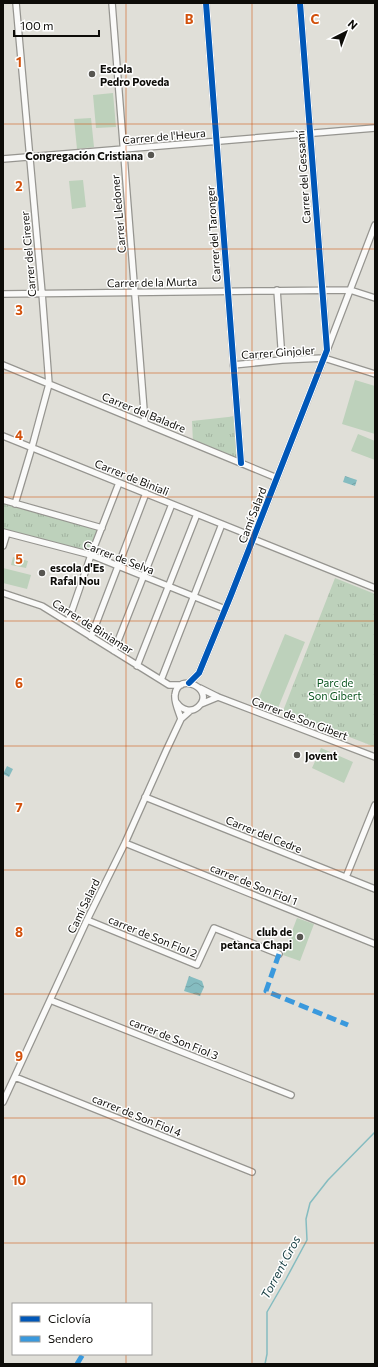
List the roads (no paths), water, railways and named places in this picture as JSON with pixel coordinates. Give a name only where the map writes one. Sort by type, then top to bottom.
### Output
[{"type":"street","name":"Carrer del Cirerer","points":[[15,504],[49,384],[16,3]]},
{"type":"street","name":"Carrer Lledoner","points":[[112,3],[145,423]]},
{"type":"street","name":"Carrer del Taronger","points":[[206,3],[241,463]]},
{"type":"street","name":"Carrer del Gessamí","points":[[300,3],[327,350]]},
{"type":"street","name":"Carrer de l'Heura","points":[[3,159],[375,128]]},
{"type":"street","name":"Camí Salard","points":[[199,688],[199,673],[277,478],[375,225]]},
{"type":"street","name":"Carrer de la Murta","points":[[3,294],[228,290],[350,290],[375,298]]},
{"type":"street","points":[[277,290],[282,360]]},
{"type":"street","points":[[324,358],[375,374]]},
{"type":"street","name":"Carrer Ginjoler","points":[[233,365],[282,360],[324,358]]},
{"type":"street","name":"Carrer del Baladre","points":[[3,365],[277,478]]},
{"type":"street","name":"Carrer de Biniali","points":[[3,436],[222,524],[375,588]]},
{"type":"street","points":[[68,622],[91,555],[119,483]]},
{"type":"street","points":[[91,637],[146,494]]},
{"type":"street","points":[[3,500],[102,528]]},
{"type":"street","points":[[114,651],[172,504]]},
{"type":"street","points":[[137,666],[197,514]]},
{"type":"street","points":[[161,680],[222,524]]},
{"type":"street","points":[[3,546],[5,532]]},
{"type":"street","name":"Carrer de Selva","points":[[5,532],[91,555],[225,609]]},
{"type":"street","name":"Carrer de Biniamar","points":[[3,593],[42,606],[169,685],[175,695]]},
{"type":"street","name":"Camí Salard","points":[[189,683],[199,673]]},
{"type":"street","points":[[169,685],[189,683],[199,688],[203,696],[201,704]]},
{"type":"street","points":[[181,685],[176,691],[175,695],[181,719]]},
{"type":"street","name":"Carrer de Son Gibert","points":[[199,688],[218,697],[375,757]]},
{"type":"street","points":[[177,703],[182,709],[190,710],[218,697]]},
{"type":"street","name":"Camí Salard","points":[[3,1102],[87,920],[125,843],[181,719],[190,710]]},
{"type":"street","name":"Carrer del Cedre","points":[[145,798],[375,889]]},
{"type":"street","points":[[346,878],[375,805]]},
{"type":"street","name":"carrer de Son Fiol 1","points":[[125,843],[375,944]]},
{"type":"street","name":"carrer de Son Fiol 2","points":[[87,920],[197,965],[214,928],[279,954]]},
{"type":"street","name":"carrer de Son Fiol 3","points":[[50,1000],[291,1095]]},
{"type":"street","name":"carrer de Son Fiol 4","points":[[15,1077],[252,1172]]},
{"type":"water","points":[[345,476],[357,480],[355,486],[343,482]]},
{"type":"water","points":[[7,766],[13,769],[9,777],[3,774]]},
{"type":"water","points":[[189,976],[202,981],[204,987],[200,996],[184,991]]},
{"type":"waterway","name":"Torrent Gros","points":[[265,1364],[267,1354],[267,1312],[307,1240],[306,1219],[310,1203],[328,1180],[375,1132]]},
{"type":"place","name":"Escola Pedro Poveda","points":[[92,74]]},
{"type":"place","name":"Congregación Cristiana","points":[[151,155]]},
{"type":"place","name":"escola d'Es Rafal Nou","points":[[42,573]]},
{"type":"place","name":"Jovent","points":[[297,755]]},
{"type":"place","name":"club de petanca Chapi","points":[[300,937]]},
{"type":"park label","name":"Parc de Son Gibert","points":[[335,688]]}]
